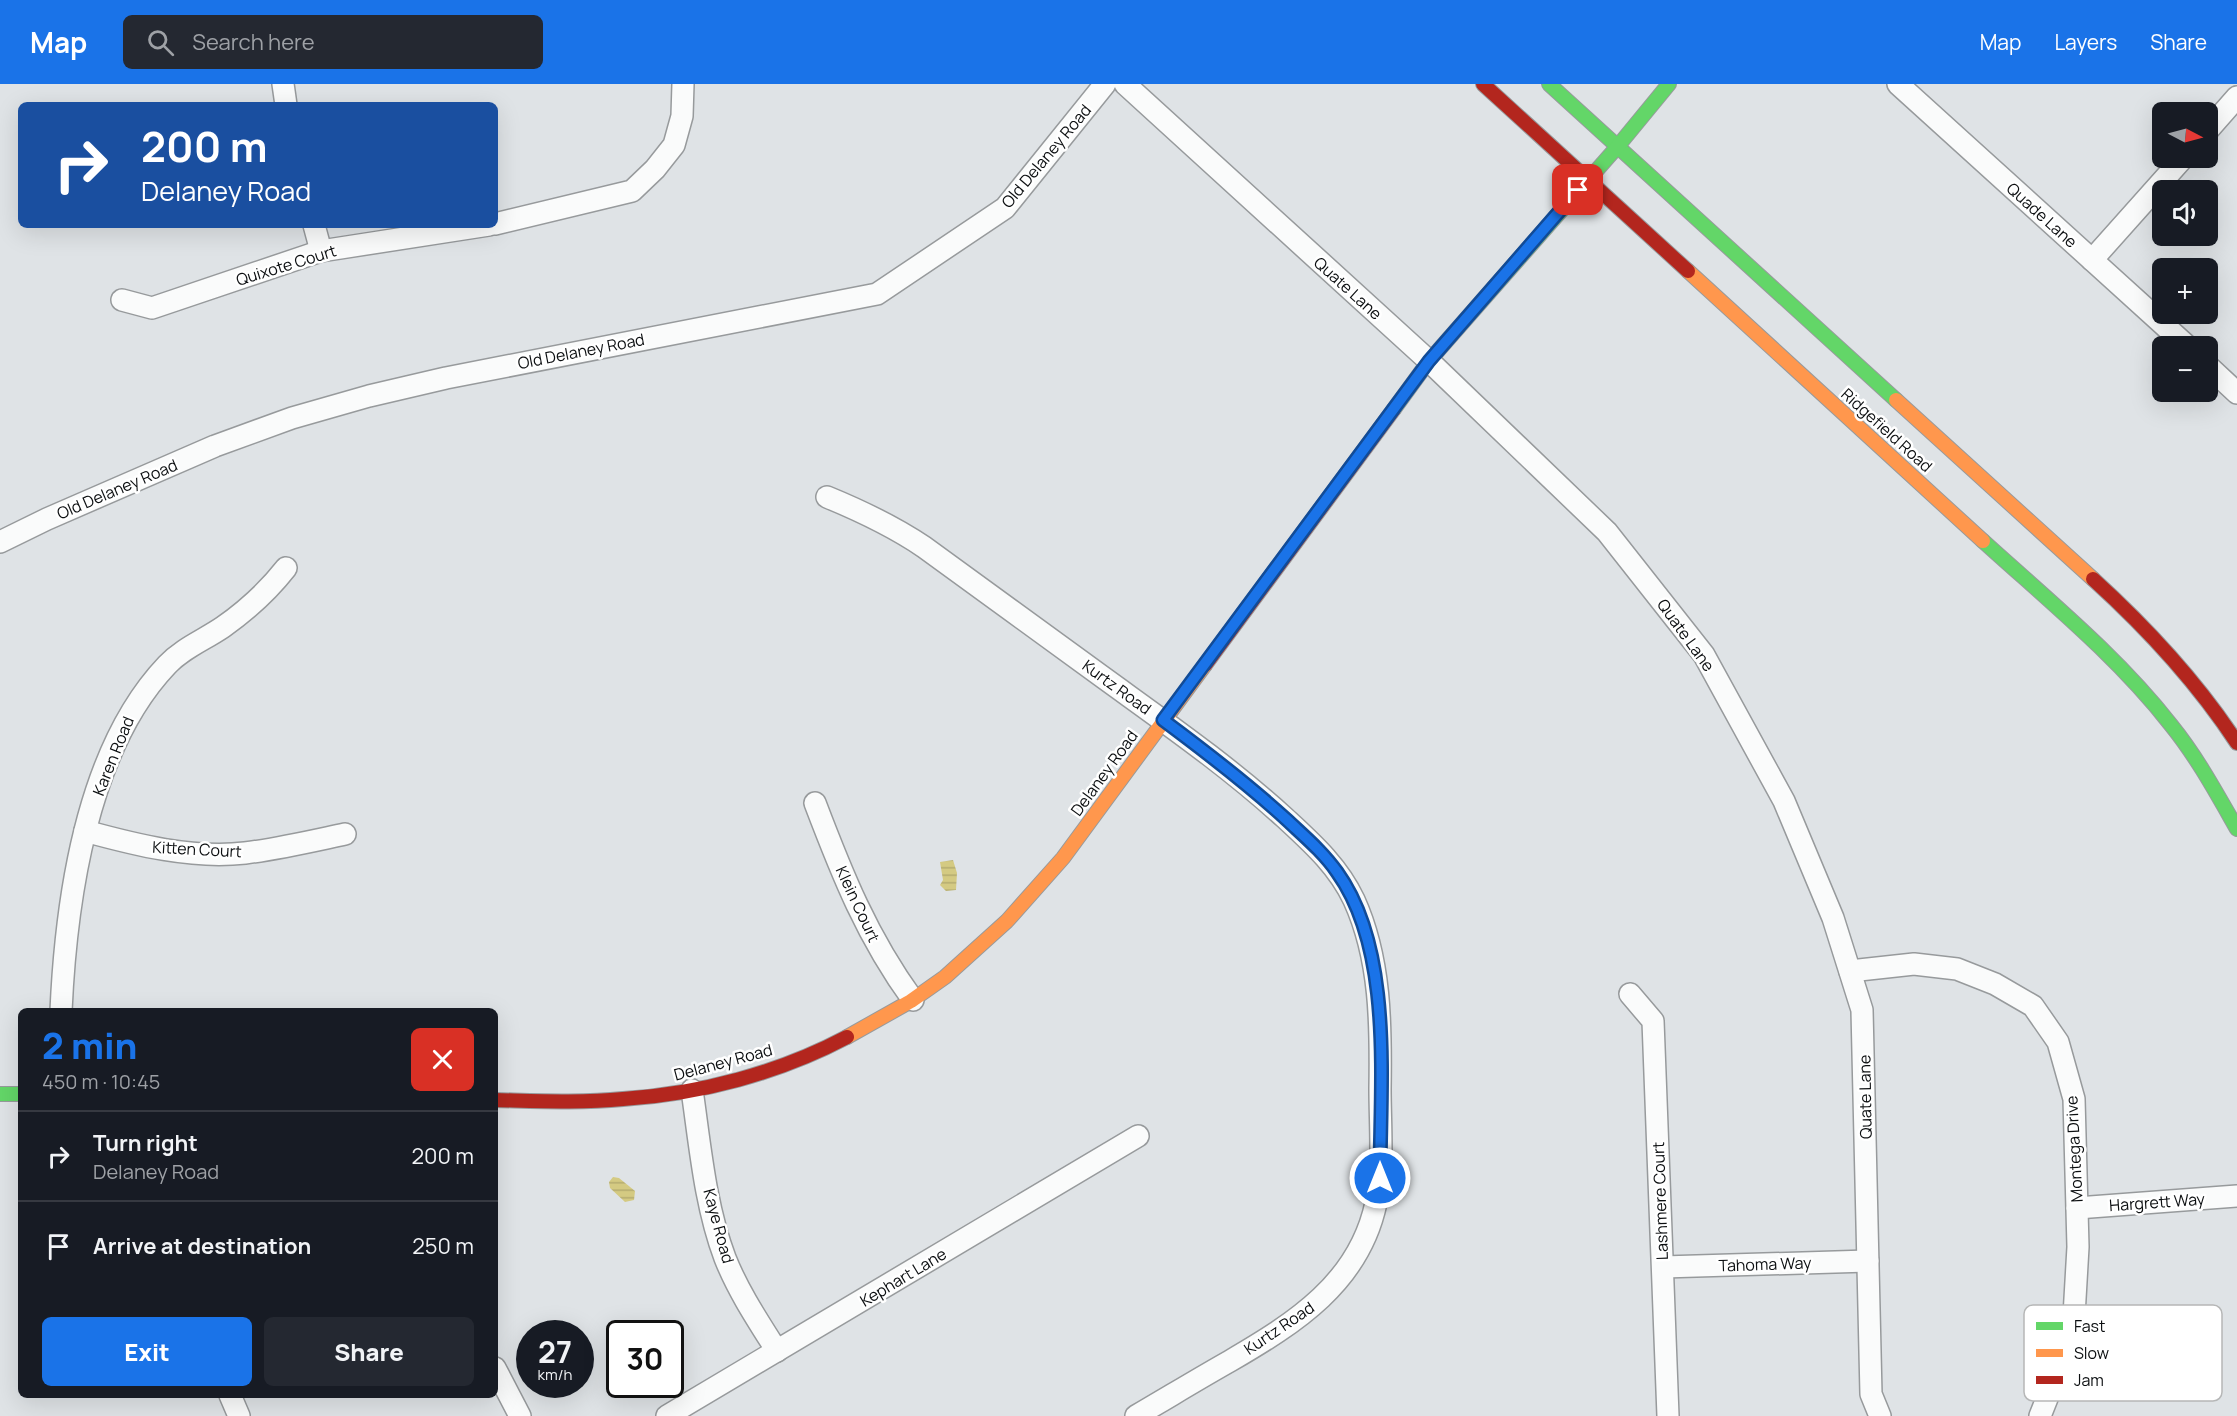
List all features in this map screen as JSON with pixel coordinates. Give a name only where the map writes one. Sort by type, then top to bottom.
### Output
[{"type":"main road","name":"Ridgefield Road","points":[[1483,84],[2108,655],[2144,692],[2181,739],[2237,829]]},
{"type":"main road","name":"Ridgefield Road","points":[[1549,84],[2120,603],[2210,704],[2237,743]]},
{"type":"main road","name":"Delaney Road","points":[[498,1100],[639,1098],[692,1089],[741,1077],[791,1061],[864,1029],[913,1000],[975,952],[1036,891],[1063,858],[1429,361],[1618,146],[1669,84]]},
{"type":"main road","points":[[0,1094],[18,1094]]},
{"type":"street","points":[[283,84],[286,102]]},
{"type":"street","points":[[498,223],[632,191],[675,145],[682,116],[683,84]]},
{"type":"street","name":"Old Delaney Road","points":[[0,542],[47,519],[215,446],[292,418],[369,396],[446,378],[877,294],[1005,208],[1105,84]]},
{"type":"street","name":"Quate Lane","points":[[1125,84],[1429,361],[1607,532],[1704,654],[1784,801],[1833,918],[1862,1010],[1871,1394],[1880,1416]]},
{"type":"street","name":"Quade Lane","points":[[1898,84],[2176,336]]},
{"type":"street","points":[[2218,119],[2237,97]]},
{"type":"street","points":[[2092,260],[2174,168]]},
{"type":"street","points":[[315,228],[321,251]]},
{"type":"street","name":"Quixote Court","points":[[122,300],[152,308],[321,251],[470,228]]},
{"type":"street","points":[[2218,375],[2237,393]]},
{"type":"street","name":"Kurtz Road","points":[[827,497],[863,511],[924,547],[1207,752],[1266,800],[1320,851],[1338,873],[1353,898],[1364,925],[1379,1006],[1381,1042],[1380,1178],[1376,1205],[1365,1237],[1346,1269],[1312,1308],[1282,1330],[1136,1416]]},
{"type":"street","name":"Karen Road","points":[[60,1008],[64,950],[74,882],[96,794],[118,735],[129,713],[147,687],[169,663],[193,643],[221,628],[247,609],[270,588],[286,568]]},
{"type":"street","name":"Klein Court","points":[[815,803],[839,868],[869,933],[889,967],[913,1000]]},
{"type":"street","name":"Kitten Court","points":[[86,831],[150,847],[217,854],[243,853],[345,834]]},
{"type":"street","name":"Montega Drive","points":[[1850,971],[1914,964],[1957,969],[1995,984],[2033,1006],[2058,1042],[2073,1099],[2078,1247],[2075,1305]]},
{"type":"street","name":"Lashmere Court","points":[[1630,994],[1653,1021],[1668,1416]]},
{"type":"street","name":"Kaye Road","points":[[692,1089],[712,1212],[725,1257],[738,1288],[777,1351]]},
{"type":"street","name":"Kephart Lane","points":[[667,1416],[1138,1136]]},
{"type":"street","name":"Hargrett Way","points":[[2077,1208],[2237,1196]]},
{"type":"street","name":"Tahoma Way","points":[[1663,1268],[1868,1261]]},
{"type":"street","points":[[498,1374],[519,1416]]},
{"type":"street","points":[[231,1398],[239,1416]]},
{"type":"street","name":"Montega Drive","points":[[2040,1416],[2046,1401]]},
{"type":"shaded area","points":[[953,860],[957,873],[956,890],[946,891],[940,885],[943,880],[940,862]]},
{"type":"shaded area","points":[[613,1177],[619,1178],[635,1191],[634,1200],[625,1202],[610,1188],[609,1182]]},
{"type":"traffic: fast","points":[[1549,84],[1896,400]]},
{"type":"traffic: fast","points":[[1394,409],[1429,361],[1618,146],[1669,84]]},
{"type":"traffic: fast","points":[[1983,541],[2081,629],[2128,675],[2171,725],[2189,750],[2237,829]]},
{"type":"traffic: fast","points":[[0,1094],[18,1094]]},
{"type":"traffic: slow","points":[[1688,271],[1983,541]]},
{"type":"traffic: slow","points":[[1896,400],[2093,579]]},
{"type":"traffic: slow","points":[[847,1037],[911,1001],[945,977],[1007,921],[1063,858],[1205,665]]},
{"type":"traffic: jam","points":[[1483,84],[1688,271]]},
{"type":"traffic: jam","points":[[1205,665],[1394,409]]},
{"type":"traffic: jam","points":[[2093,579],[2170,656],[2222,720],[2237,743]]},
{"type":"traffic: jam","points":[[498,1100],[591,1101],[652,1096],[710,1087],[767,1071],[847,1037]]},
{"type":"route","points":[[1380,1178],[1379,1006],[1364,925],[1353,898],[1338,873],[1320,851],[1266,800],[1163,720],[1429,361],[1578,190]]}]
